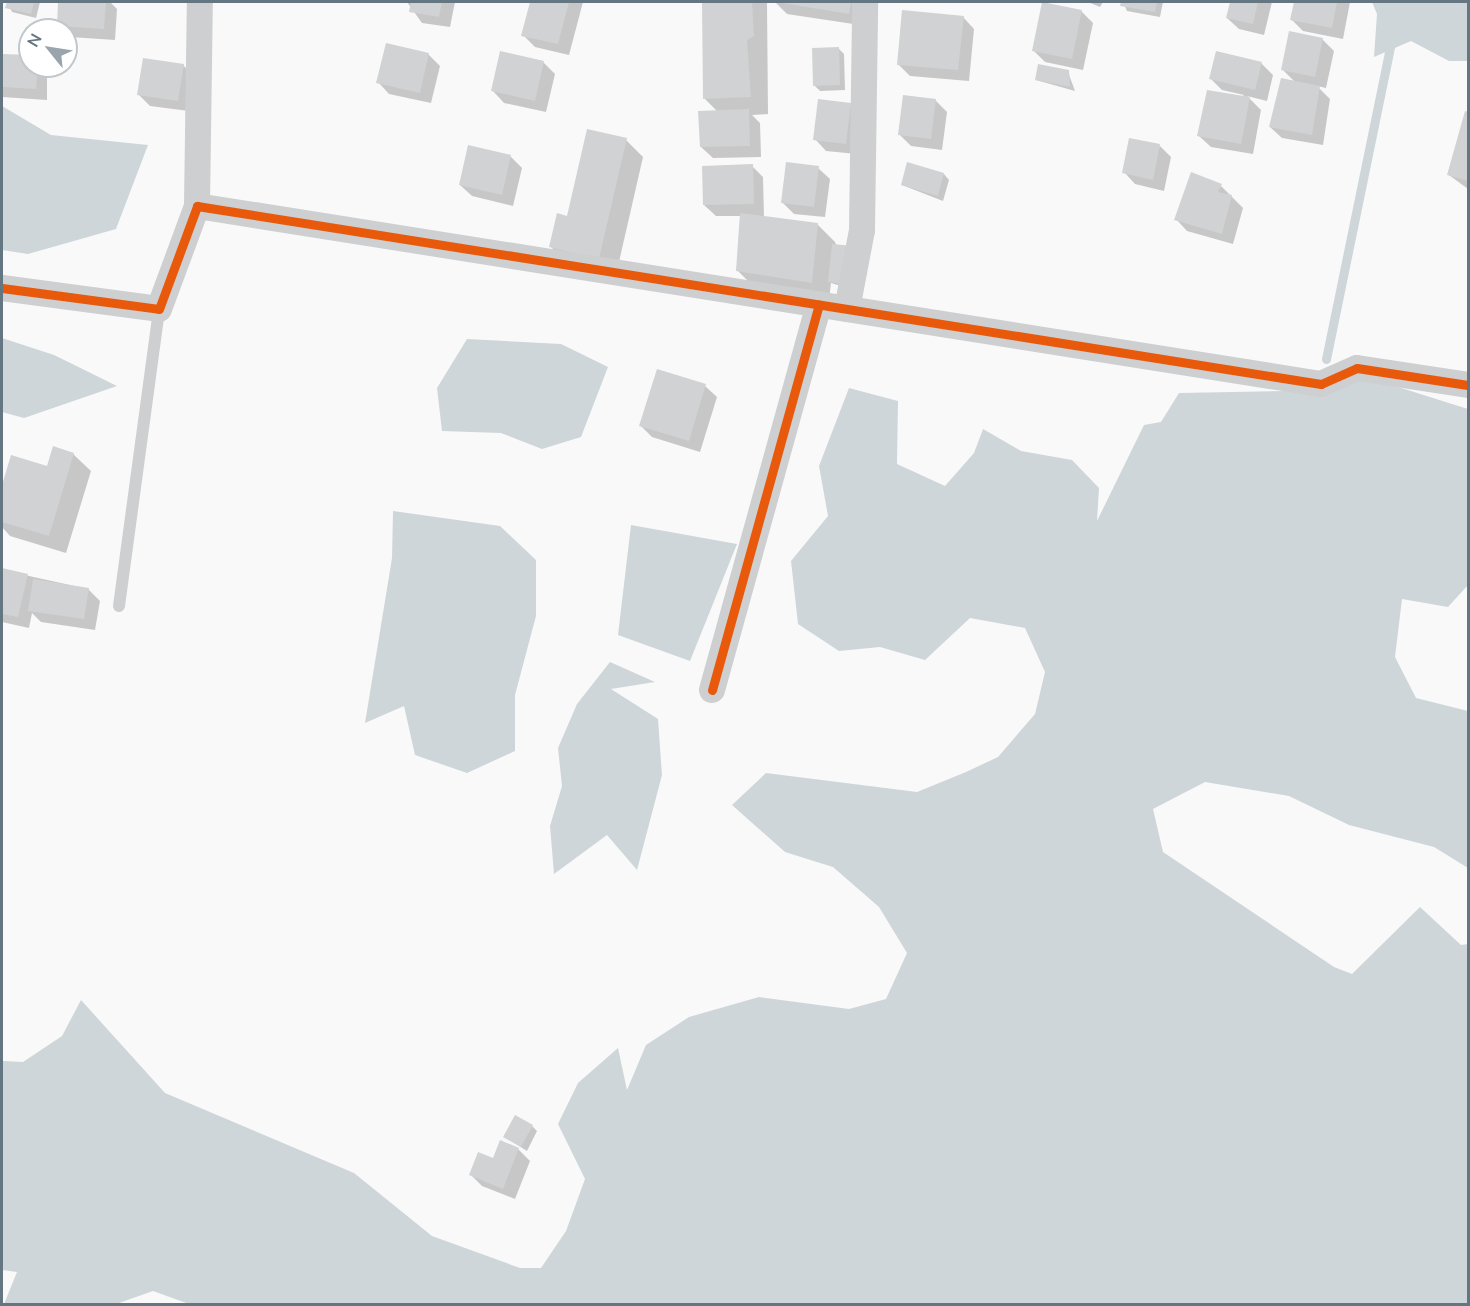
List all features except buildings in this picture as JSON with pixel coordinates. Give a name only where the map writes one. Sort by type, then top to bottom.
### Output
[{"type":"street","points":[[2,288],[159,309],[197,206],[200,2]]},
{"type":"street","points":[[847,309],[862,230],[865,2]]},
{"type":"street","points":[[197,206],[1321,384],[1357,368],[1468,385]]},
{"type":"street","points":[[712,690],[819,305]]},
{"type":"lane","points":[[119,606],[159,309]]},
{"type":"shaded area","points":[[1372,2],[1468,2],[1468,61],[1449,61],[1411,41],[1374,57],[1377,14]]},
{"type":"shaded area","points":[[2,106],[51,135],[148,145],[116,229],[28,254],[2,250]]},
{"type":"shaded area","points":[[2,338],[54,355],[117,386],[24,418],[2,412]]},
{"type":"shaded area","points":[[467,339],[561,344],[608,367],[581,437],[542,449],[501,433],[442,431],[437,388]]},
{"type":"shaded area","points":[[1355,381],[1379,381],[1468,409],[1468,585],[1448,607],[1402,599],[1395,657],[1416,698],[1468,711],[1468,868],[1434,847],[1349,825],[1289,796],[1205,782],[1153,809],[1163,852],[1334,967],[1352,974],[1420,907],[1461,945],[1468,944],[1468,1304],[189,1304],[153,1291],[116,1304],[4,1304],[17,1272],[2,1270],[2,1061],[23,1062],[62,1036],[81,1000],[165,1093],[354,1173],[432,1236],[520,1268],[541,1268],[566,1231],[585,1179],[558,1124],[578,1083],[618,1048],[627,1090],[646,1045],[689,1017],[759,997],[849,1009],[886,999],[907,953],[879,907],[833,867],[785,852],[732,805],[766,773],[917,792],[966,772],[998,757],[1035,714],[1045,672],[1025,628],[970,618],[925,660],[880,647],[839,651],[798,624],[791,561],[828,516],[819,466],[849,388],[898,401],[897,464],[945,486],[974,453],[983,429],[1021,451],[1072,460],[1099,488],[1097,521],[1144,425],[1161,422],[1179,393],[1334,390]]},
{"type":"shaded area","points":[[393,511],[500,526],[536,560],[536,616],[515,695],[515,751],[467,773],[415,755],[404,706],[365,723],[392,558]]},
{"type":"shaded area","points":[[631,525],[737,544],[690,661],[618,635]]},
{"type":"shaded area","points":[[610,662],[655,682],[611,689],[658,719],[662,775],[637,870],[607,835],[554,874],[550,826],[562,786],[558,748],[577,704]]},
{"type":"waterway","points":[[1326,359],[1391,41]]},
{"type":"cycle path","points":[[2,288],[159,309],[197,206],[1321,384],[1357,368],[1468,385]]},
{"type":"cycle path","points":[[712,690],[819,305]]}]
